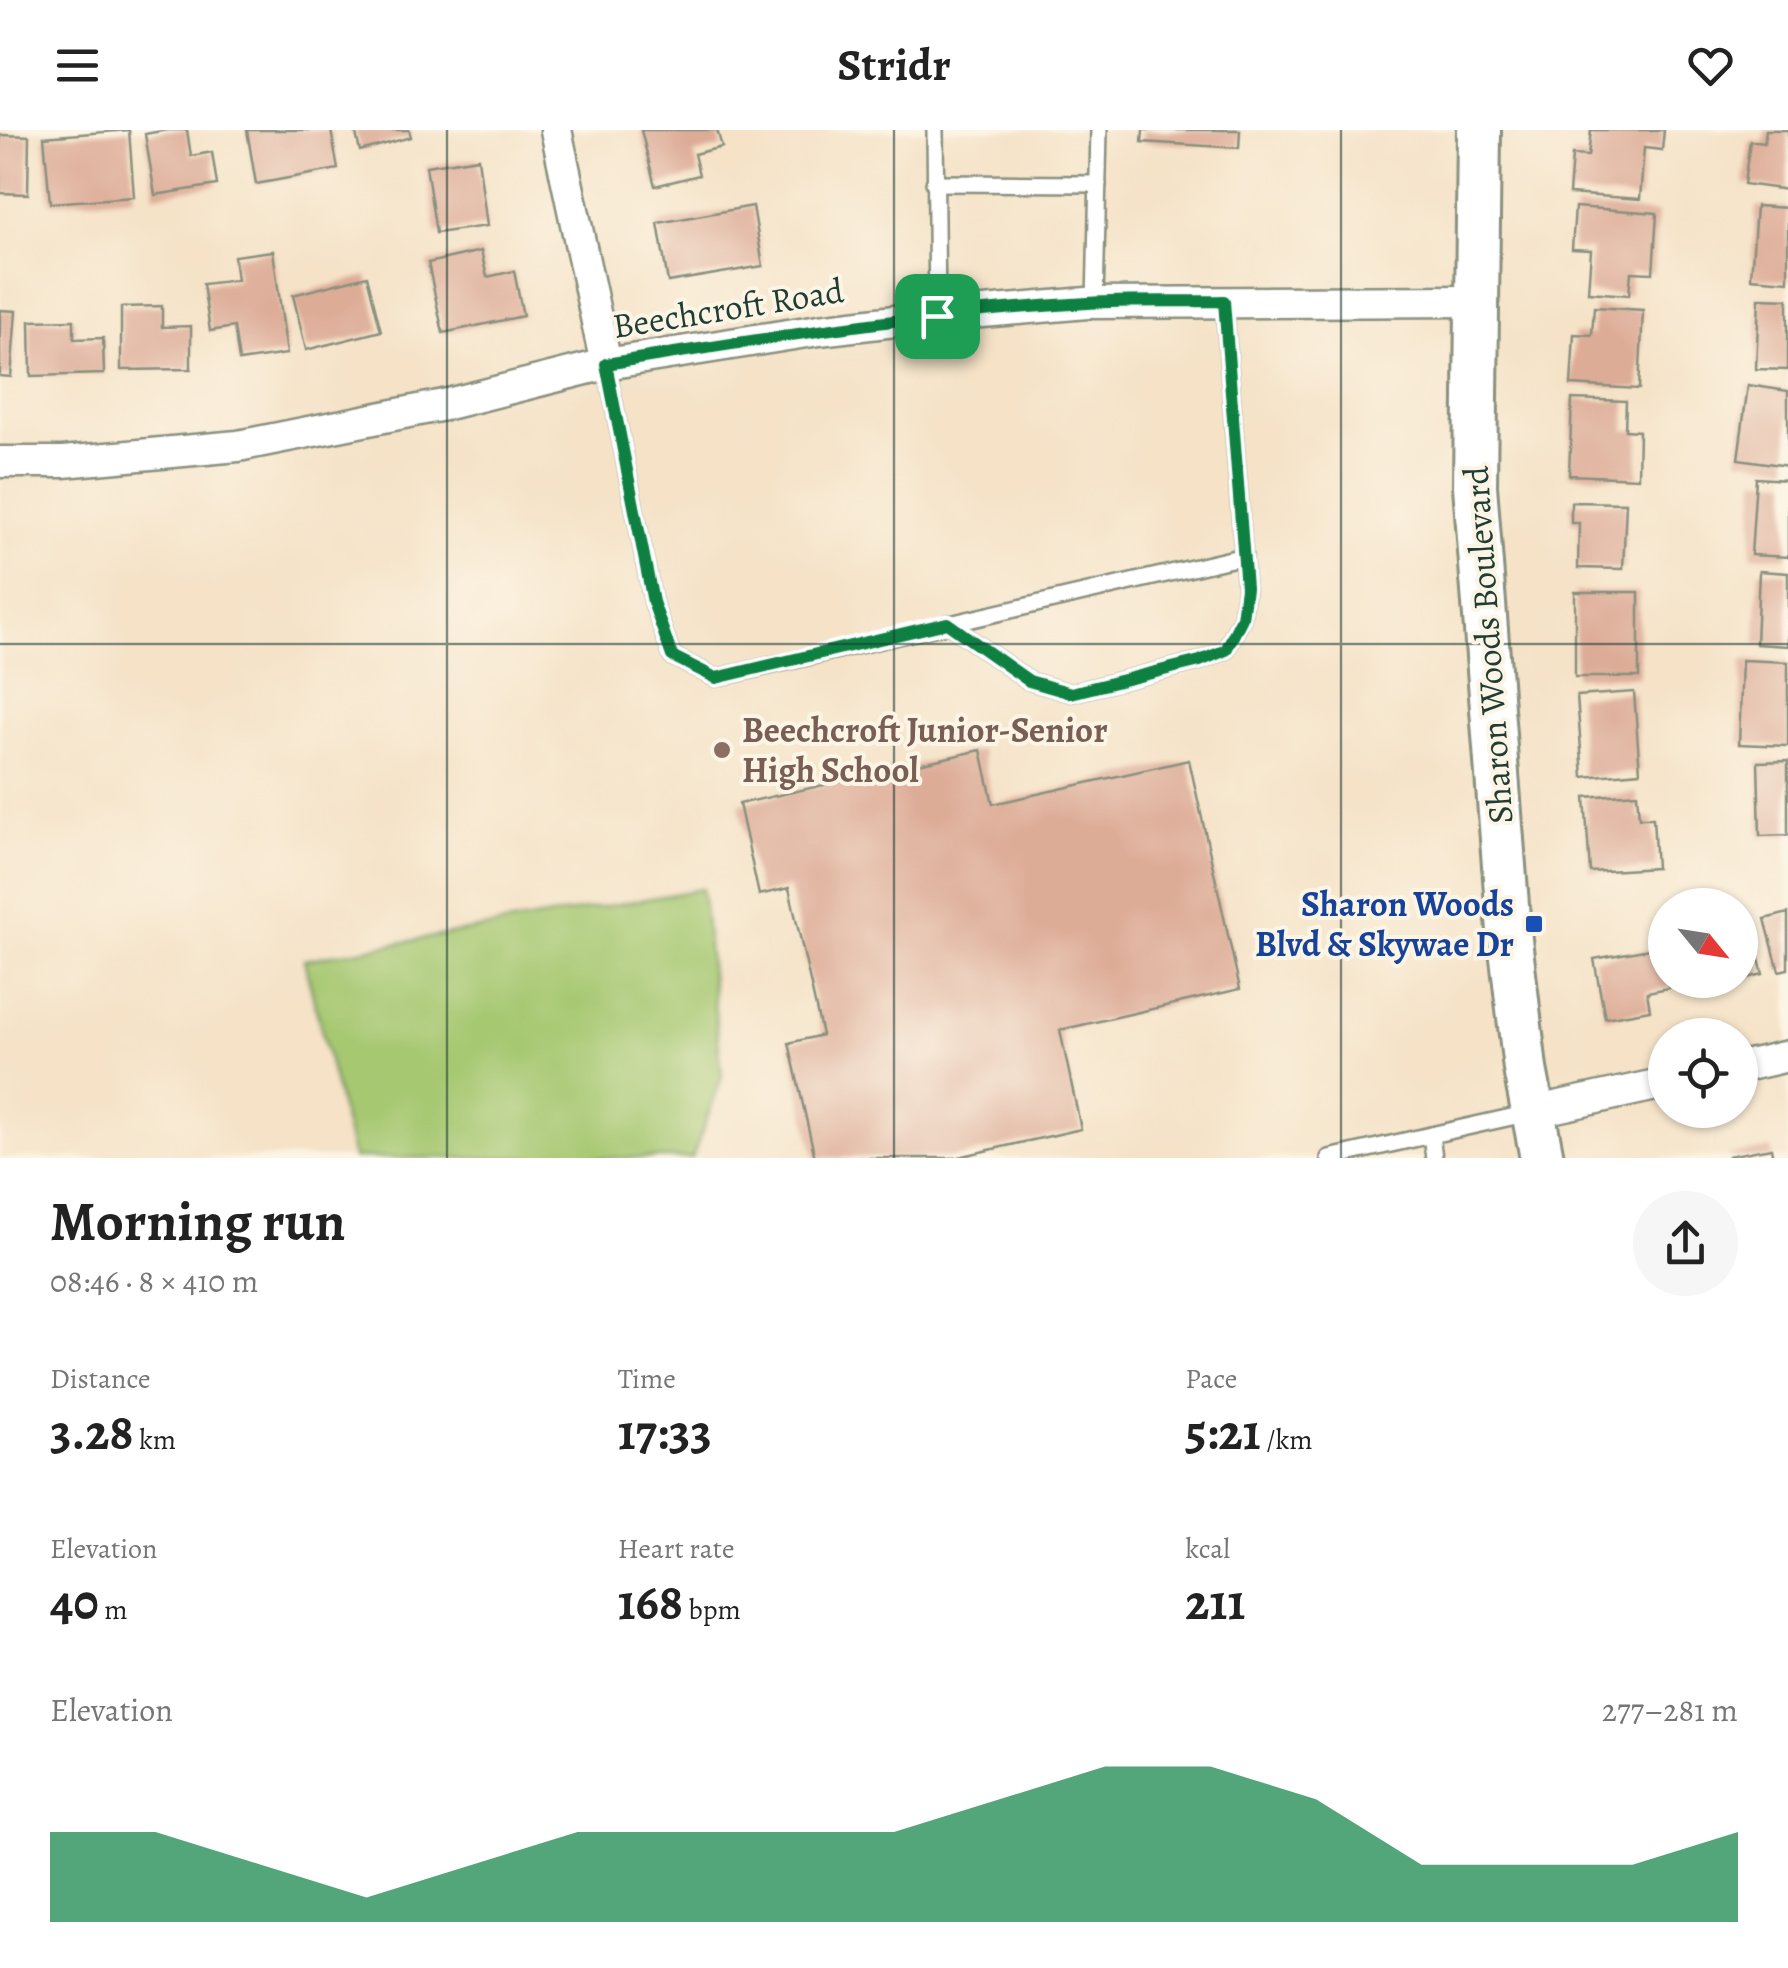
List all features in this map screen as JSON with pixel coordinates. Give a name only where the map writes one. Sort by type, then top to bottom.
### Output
[{"type":"street","points":[[556,130],[606,364]]},
{"type":"street","name":"Sharon Woods Boulevard","points":[[1479,130],[1475,486],[1508,931],[1542,1158]]},
{"type":"street","name":"Beechcroft Road","points":[[0,462],[62,462],[238,446],[444,405],[606,364],[819,330],[937,316],[1095,303],[1477,301]]},
{"type":"street","points":[[1758,1063],[1788,1056]]},
{"type":"street","points":[[1533,1112],[1648,1087]]},
{"type":"lane","points":[[935,130],[937,316]]},
{"type":"lane","points":[[1095,303],[1098,130]]},
{"type":"lane","points":[[934,183],[1098,184]]},
{"type":"lane","points":[[947,623],[1029,681],[1071,693],[1200,661],[1226,650],[1242,618],[1246,588],[1224,301]]},
{"type":"lane","points":[[606,364],[653,602],[672,656],[716,678],[1244,556]]},
{"type":"lane","points":[[1329,1158],[1533,1112]]},
{"type":"lane","points":[[1431,1135],[1434,1158]]},
{"type":"green space","points":[[702,889],[722,1077],[692,1158],[353,1158],[304,960]]},
{"type":"building","points":[[129,130],[134,197],[50,203],[44,137]]},
{"type":"building","points":[[187,130],[191,156],[212,152],[217,185],[155,195],[145,134]]},
{"type":"building","points":[[247,130],[331,130],[338,169],[256,184]]},
{"type":"building","points":[[355,130],[409,130],[411,137],[360,151]]},
{"type":"building","points":[[641,130],[717,130],[722,147],[694,154],[699,175],[655,186]]},
{"type":"building","points":[[1143,130],[1240,130],[1239,148],[1142,142]]},
{"type":"building","points":[[1591,130],[1664,130],[1662,150],[1644,148],[1640,199],[1569,194],[1572,155],[1588,156]]},
{"type":"building","points":[[1766,130],[1788,130],[1788,190],[1744,184],[1750,141],[1764,143]]},
{"type":"building","points":[[0,135],[29,136],[28,194],[0,193]]},
{"type":"building","points":[[478,158],[487,226],[436,233],[426,166]]},
{"type":"building","points":[[753,206],[763,266],[668,282],[658,223]]},
{"type":"building","points":[[1756,206],[1788,208],[1788,281],[1751,278]]},
{"type":"building","points":[[1575,207],[1657,213],[1653,273],[1631,272],[1629,295],[1588,292],[1591,250],[1572,249]]},
{"type":"building","points":[[273,251],[287,354],[239,361],[234,327],[210,331],[203,284],[237,280],[234,256]]},
{"type":"building","points":[[481,251],[487,277],[514,271],[523,316],[443,333],[428,263]]},
{"type":"building","points":[[367,276],[381,331],[306,350],[293,295]]},
{"type":"building","points":[[1759,298],[1788,299],[1788,370],[1756,369]]},
{"type":"building","points":[[162,306],[162,327],[191,326],[191,369],[121,370],[121,307]]},
{"type":"building","points":[[1594,307],[1643,310],[1639,389],[1571,385],[1574,334],[1592,335]]},
{"type":"building","points":[[0,310],[16,311],[11,377],[0,376]]},
{"type":"building","points":[[74,320],[74,339],[103,338],[104,374],[31,376],[30,321]]},
{"type":"building","points":[[1748,385],[1788,391],[1788,466],[1738,459]]},
{"type":"building","points":[[1572,399],[1626,401],[1625,430],[1639,431],[1638,478],[1569,475]]},
{"type":"building","points":[[1756,478],[1788,480],[1788,557],[1751,555]]},
{"type":"building","points":[[1571,502],[1626,503],[1623,569],[1578,568],[1579,523],[1571,523]]},
{"type":"building","points":[[1759,571],[1788,573],[1788,646],[1756,644]]},
{"type":"building","points":[[1575,592],[1639,592],[1639,677],[1575,677]]},
{"type":"building","points":[[1742,660],[1788,662],[1788,746],[1739,744]]},
{"type":"building","points":[[1634,692],[1640,772],[1583,777],[1577,696]]},
{"type":"building","points":[[981,750],[993,804],[1189,760],[1240,989],[1060,1030],[1081,1129],[954,1158],[815,1158],[789,1043],[822,1035],[789,888],[759,895],[739,804]]},
{"type":"building","points":[[1788,761],[1788,835],[1760,836],[1758,762]]},
{"type":"building","points":[[1637,793],[1639,818],[1653,818],[1656,868],[1590,872],[1585,797]]},
{"type":"building","points":[[1788,913],[1788,969],[1779,971],[1765,919]]},
{"type":"building","points":[[1648,949],[1650,1010],[1605,1018],[1594,959]]},
{"type":"building","points":[[1771,1148],[1773,1158],[1728,1158],[1728,1156]]},
{"type":"place","name":"Beechcroft Junior-Senior High School","points":[[722,750]]},
{"type":"place","name":"Sharon Woods Blvd & Skywae Dr","points":[[1534,924]]},
{"type":"route","points":[[1224,301],[1246,588],[1242,618],[1226,650],[1200,661],[1071,693],[1029,681],[947,623],[716,678],[672,656],[653,602],[606,364],[819,330],[937,316],[1087,303],[1224,301]]}]
